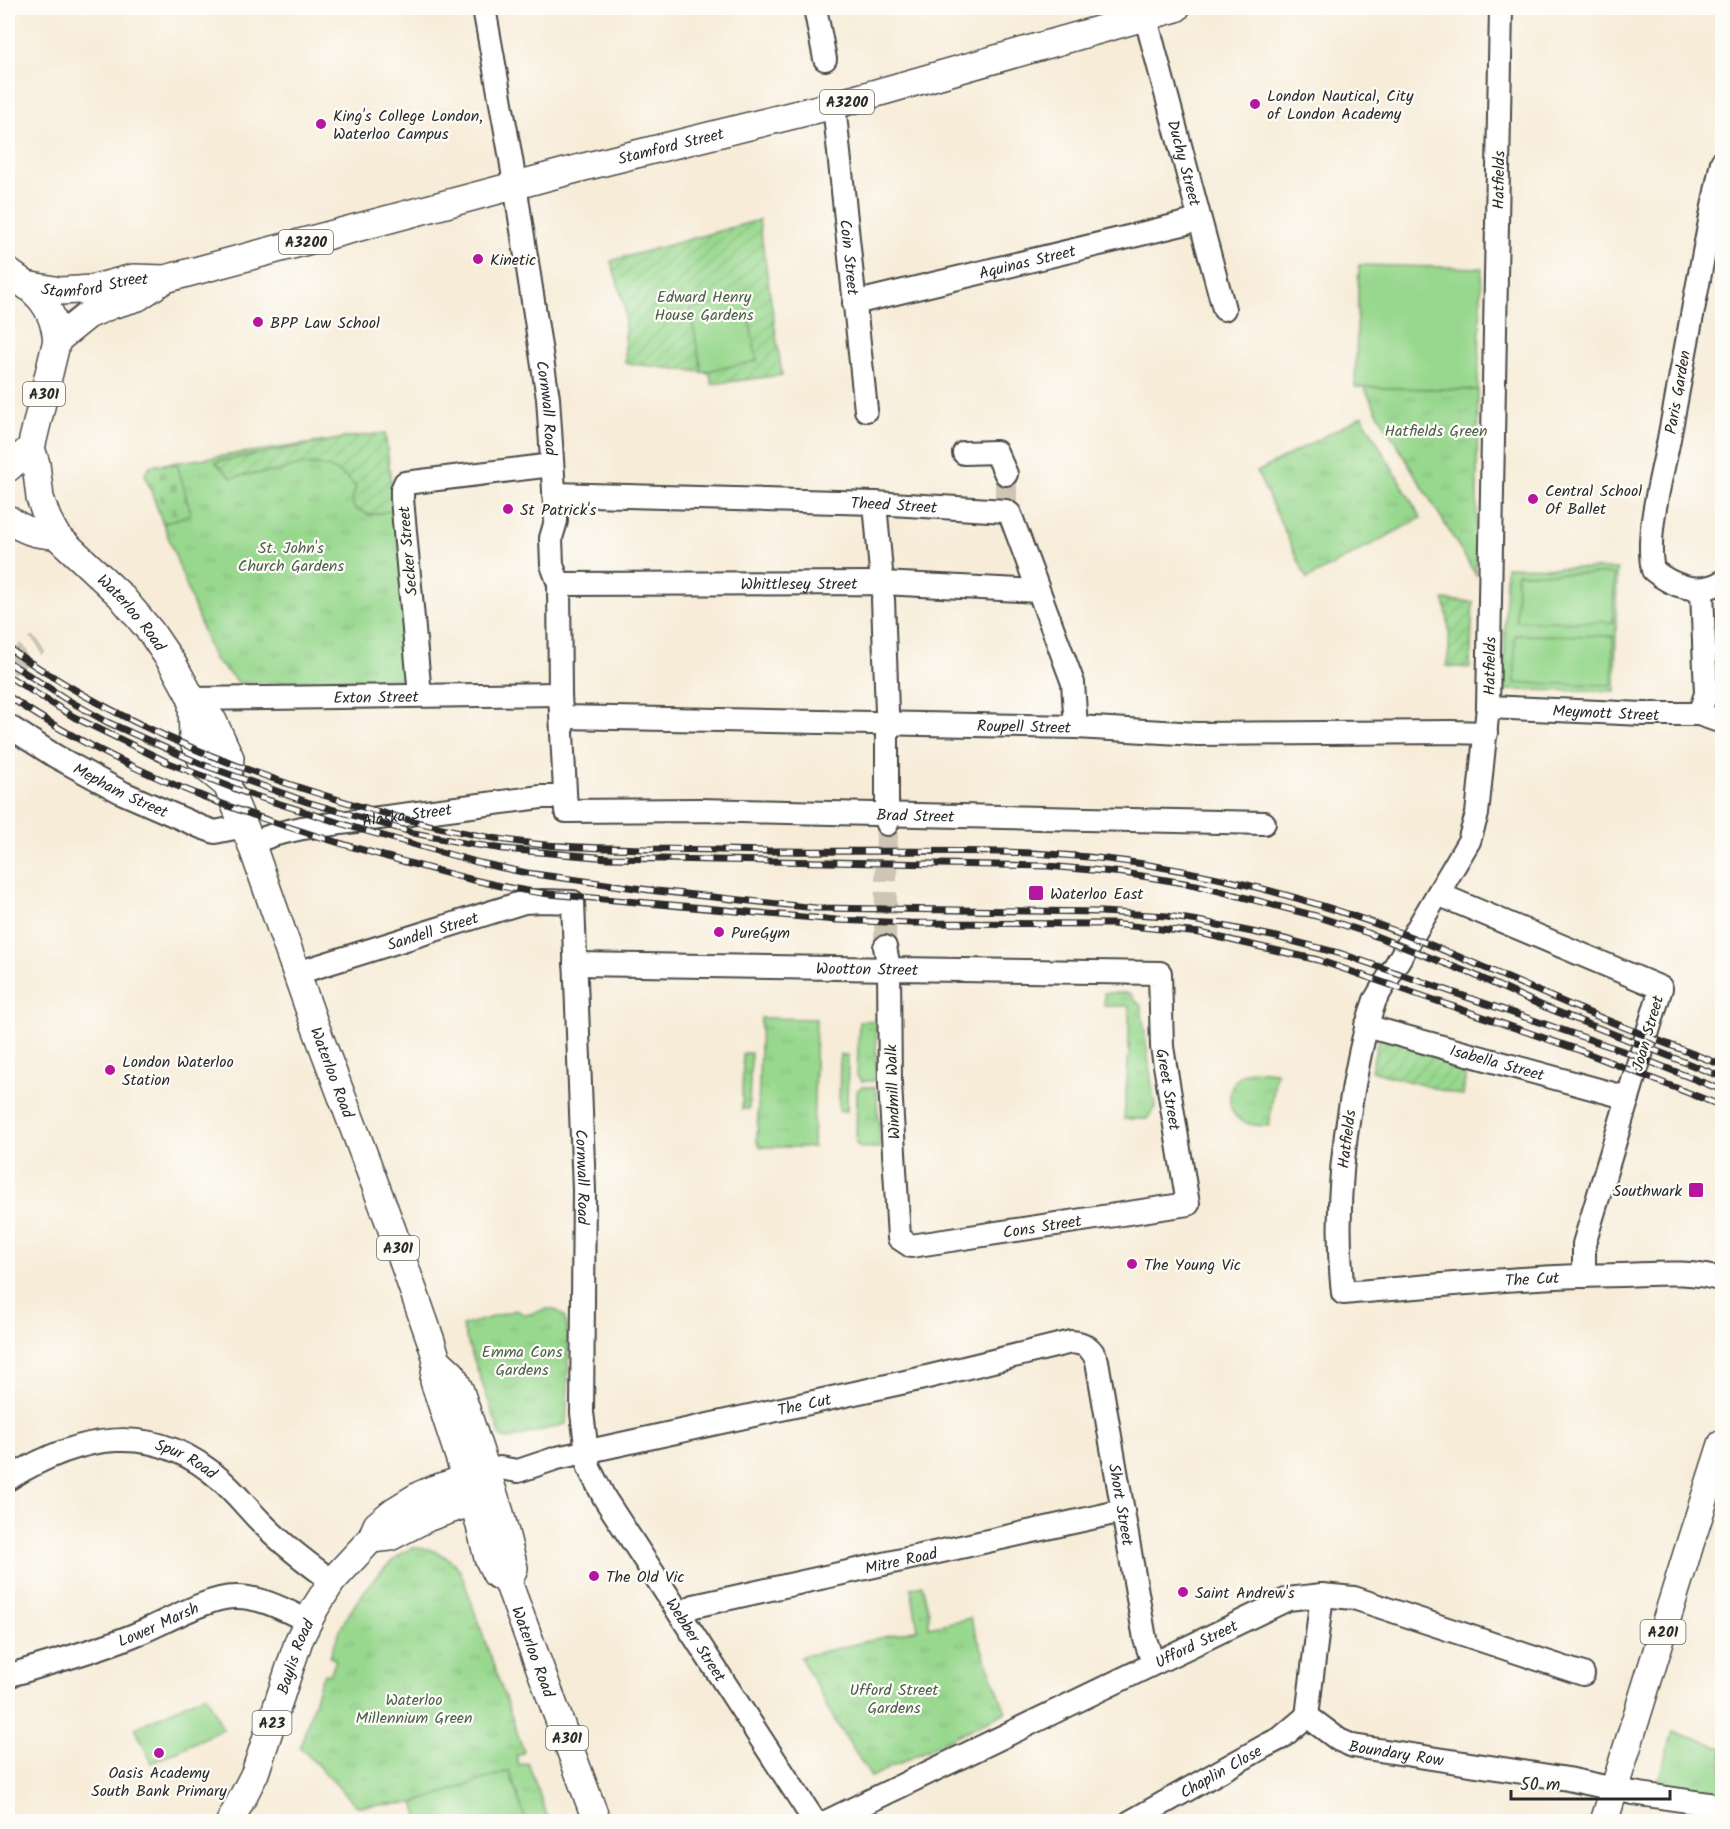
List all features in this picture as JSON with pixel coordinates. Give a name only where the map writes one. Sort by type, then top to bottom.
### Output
[{"type":"main road","name":"Stamford Street","points":[[17,278],[44,289],[69,290],[91,289],[133,278],[165,279],[515,186],[834,105],[1176,8]]},
{"type":"main road","name":"A301","points":[[17,278],[48,306],[55,325],[57,340],[31,448]]},
{"type":"main road","name":"Stamford Street","points":[[57,340],[94,312],[111,304],[138,297],[165,279]]},
{"type":"main road","points":[[8,468],[31,448]]},
{"type":"main road","name":"Waterloo Road","points":[[31,448],[36,464],[40,498],[56,535],[120,595],[151,632],[174,666],[192,699],[193,740],[205,767],[227,785],[390,1224],[437,1360],[452,1374],[480,1487],[488,1558],[496,1574],[508,1582],[597,1821]]},
{"type":"main road","points":[[8,519],[36,534],[56,535]]},
{"type":"main road","name":"A201","points":[[1604,1821],[1722,1444]]},
{"type":"main road","name":"Baylis Road","points":[[230,1821],[255,1773],[293,1656],[308,1621],[332,1581],[371,1539],[376,1525],[408,1502],[434,1489],[480,1487]]},
{"type":"street","name":"Cornwall Road","points":[[484,8],[548,398],[556,521],[551,547],[552,565],[559,584],[560,694],[566,804]]},
{"type":"street","points":[[815,8],[825,58]]},
{"type":"street","name":"Hatfields","points":[[1343,1293],[1339,1205],[1342,1166],[1356,1072],[1366,1026],[1375,1000],[1469,841],[1478,814],[1488,707],[1501,8]]},
{"type":"street","name":"Duchy Street","points":[[1145,15],[1224,309]]},
{"type":"street","name":"Coin Street","points":[[834,105],[866,410]]},
{"type":"street","name":"Paris Garden","points":[[1712,586],[1674,584],[1653,570],[1651,545],[1698,281],[1722,162]]},
{"type":"street","name":"Aquinas Street","points":[[854,303],[1199,220]]},
{"type":"street","points":[[964,453],[996,452],[1006,474]]},
{"type":"street","name":"Secker Street","points":[[420,695],[402,499],[405,483],[552,465]]},
{"type":"street","name":"Theed Street","points":[[554,494],[1006,506],[1073,683],[1076,727]]},
{"type":"street","points":[[875,503],[882,591],[887,724],[887,819]]},
{"type":"street","name":"Whittlesey Street","points":[[559,584],[882,591],[1038,591]]},
{"type":"street","points":[[1698,714],[1706,694],[1712,586]]},
{"type":"street","name":"Exton Street","points":[[192,699],[560,694]]},
{"type":"street","name":"Meymott Street","points":[[1488,707],[1698,714],[1722,722]]},
{"type":"street","name":"Roupell Street","points":[[562,717],[1076,727],[1197,734],[1486,734]]},
{"type":"street","name":"Mepham Street","points":[[8,726],[55,756],[123,793],[215,832],[247,834]]},
{"type":"street","name":"Alaska Street","points":[[247,834],[276,834],[302,828],[541,797],[566,804]]},
{"type":"street","name":"Brad Street","points":[[566,804],[887,819],[1163,826],[1264,823]]},
{"type":"street","name":"Joan Street","points":[[1438,894],[1661,988],[1584,1244],[1584,1276]]},
{"type":"street","name":"Sandell Street","points":[[297,973],[524,902],[573,902]]},
{"type":"street","name":"Cornwall Road","points":[[573,902],[584,1190],[582,1413],[587,1452]]},
{"type":"street","name":"Wootton Street","points":[[575,964],[887,957],[1160,973]]},
{"type":"street","name":"Windmill Walk","points":[[887,957],[890,1084],[899,1238]]},
{"type":"street","name":"Greet Street","points":[[1160,973],[1162,1047],[1188,1204]]},
{"type":"street","name":"Isabella Street","points":[[1366,1026],[1628,1098]]},
{"type":"street","name":"Cons Street","points":[[899,1238],[911,1246],[1188,1204]]},
{"type":"street","name":"The Cut","points":[[1343,1293],[1584,1276],[1680,1274],[1704,1275],[1722,1280]]},
{"type":"street","name":"The Cut","points":[[480,1487],[500,1468],[518,1472],[557,1458],[919,1379],[1071,1342],[1080,1342],[1088,1346]]},
{"type":"street","name":"Short Street","points":[[1088,1346],[1094,1352],[1097,1361],[1145,1639],[1153,1663]]},
{"type":"street","name":"Spur Road","points":[[8,1479],[27,1467],[92,1442],[113,1439],[138,1440],[169,1447],[195,1460],[221,1480],[284,1545],[332,1581]]},
{"type":"street","name":"Webber Street","points":[[587,1452],[589,1468],[605,1499],[815,1821]]},
{"type":"street","name":"Mitre Road","points":[[680,1614],[694,1606],[1123,1511]]},
{"type":"street","points":[[1307,1716],[1322,1595]]},
{"type":"street","name":"Ufford Street","points":[[826,1821],[1288,1599],[1322,1595],[1354,1598],[1583,1674]]},
{"type":"street","name":"Lower Marsh","points":[[8,1676],[129,1637],[218,1599],[231,1596],[255,1599],[308,1621]]},
{"type":"street","name":"Boundary Row","points":[[1307,1716],[1339,1740],[1353,1746],[1568,1779],[1614,1789],[1722,1806]]},
{"type":"street","name":"Chaplin Close","points":[[1130,1821],[1281,1738],[1307,1716]]},
{"type":"green space","name":"Edward Henry House Gardens","points":[[759,220],[782,375],[712,384],[710,373],[625,363],[625,307],[611,261]]},
{"type":"green space","points":[[1359,265],[1482,268],[1478,390],[1355,387]]},
{"type":"green space","points":[[745,299],[757,361],[702,372],[690,309]]},
{"type":"green space","name":"Hatfields Green","points":[[1364,387],[1478,390],[1476,575],[1377,412]]},
{"type":"green space","points":[[1362,416],[1421,518],[1307,579],[1257,472]]},
{"type":"green space","name":"St. John's Church Gardens","points":[[385,433],[415,679],[239,683],[213,658],[145,474],[150,466]]},
{"type":"green space","points":[[385,433],[394,510],[370,515],[354,508],[352,500],[356,487],[345,476],[332,469],[317,465],[301,465],[232,478],[215,462],[344,438]]},
{"type":"green space","points":[[177,463],[191,514],[163,524],[145,474],[150,466]]},
{"type":"green space","points":[[1506,567],[1617,569],[1615,691],[1504,690]]},
{"type":"green space","points":[[1517,573],[1614,574],[1613,622],[1516,621]]},
{"type":"green space","points":[[1444,600],[1473,602],[1470,668],[1446,666],[1449,633]]},
{"type":"green space","points":[[1515,635],[1613,636],[1612,685],[1515,683]]},
{"type":"green space","points":[[1104,993],[1129,993],[1141,1006],[1155,1107],[1147,1119],[1124,1119],[1129,1050],[1129,1006],[1104,1006]]},
{"type":"green space","points":[[761,1018],[816,1019],[813,1147],[761,1147],[757,1142]]},
{"type":"green space","points":[[859,1021],[876,1021],[876,1078],[874,1081],[862,1081],[857,1076]]},
{"type":"green space","points":[[1380,1032],[1467,1058],[1463,1096],[1371,1071]]},
{"type":"green space","points":[[743,1053],[751,1053],[749,1109],[742,1109]]},
{"type":"green space","points":[[840,1055],[848,1055],[847,1111],[839,1111]]},
{"type":"green space","points":[[1252,1070],[1276,1072],[1269,1126],[1243,1122],[1235,1116],[1230,1105],[1230,1093],[1235,1081],[1242,1074]]},
{"type":"green space","points":[[861,1087],[874,1087],[876,1090],[881,1148],[860,1148],[856,1144],[857,1091]]},
{"type":"green space","name":"Emma Cons Gardens","points":[[548,1309],[561,1313],[564,1317],[568,1337],[566,1424],[508,1439],[501,1437],[462,1326],[516,1310],[526,1315]]},
{"type":"green space","name":"Waterloo Millennium Green","points":[[412,1548],[439,1553],[460,1570],[524,1752],[516,1756],[519,1765],[528,1763],[549,1821],[526,1821],[509,1771],[414,1803],[357,1806],[300,1747],[322,1677],[325,1674],[330,1675],[336,1660],[330,1657],[344,1622],[365,1591],[383,1570],[402,1553]]},
{"type":"green space","name":"Ufford Street Gardens","points":[[922,1585],[929,1612],[929,1627],[970,1618],[1006,1712],[871,1777],[826,1706],[800,1657],[918,1629],[911,1588]]},
{"type":"green space","points":[[206,1694],[223,1729],[152,1763],[135,1728]]},
{"type":"green space","points":[[1673,1732],[1722,1747],[1722,1793],[1658,1781]]},
{"type":"green space","points":[[509,1771],[526,1821],[420,1821],[414,1803]]},
{"type":"tunnel","points":[[1006,474],[1006,502]]},
{"type":"tunnel","points":[[8,666],[38,644]]},
{"type":"tunnel","points":[[885,947],[887,824]]},
{"type":"railway","points":[[8,648],[86,696],[164,736],[289,784],[433,826],[509,841],[564,846],[753,851],[971,851],[1063,855],[1155,866],[1219,878],[1282,894],[1376,924],[1450,953],[1615,1024],[1722,1065]]},
{"type":"railway","points":[[8,662],[107,722],[201,764],[307,802],[414,833],[504,849],[608,858],[1048,866],[1124,873],[1196,885],[1316,916],[1368,933],[1472,974],[1545,1007],[1722,1077]]},
{"type":"railway","points":[[8,676],[74,717],[169,763],[246,793],[359,829],[480,863],[527,873],[657,891],[816,908],[1101,912],[1167,916],[1198,921],[1277,937],[1342,954],[1623,1051],[1722,1090]]},
{"type":"railway","points":[[8,696],[96,748],[189,791],[335,842],[466,878],[549,894],[836,920],[910,923],[1112,924],[1200,933],[1318,960],[1579,1050],[1722,1106]]},
{"type":"place","name":"London Nautical, City of London Academy","points":[[1255,104]]},
{"type":"place","name":"King's College London, Waterloo Campus","points":[[321,124]]},
{"type":"place","name":"Kinetic","points":[[478,259]]},
{"type":"place","name":"BPP Law School","points":[[258,322]]},
{"type":"place","name":"Central School Of Ballet","points":[[1533,499]]},
{"type":"place","name":"St Patrick's","points":[[508,509]]},
{"type":"place","name":"Waterloo East","points":[[1036,893]]},
{"type":"place","name":"PureGym","points":[[719,932]]},
{"type":"place","name":"London Waterloo Station","points":[[110,1070]]},
{"type":"place","name":"Southwark","points":[[1696,1190]]},
{"type":"place","name":"The Young Vic","points":[[1132,1264]]},
{"type":"place","name":"The Old Vic","points":[[594,1576]]},
{"type":"place","name":"Saint Andrew's","points":[[1183,1592]]},
{"type":"place","name":"Oasis Academy South Bank Primary","points":[[159,1753]]}]
